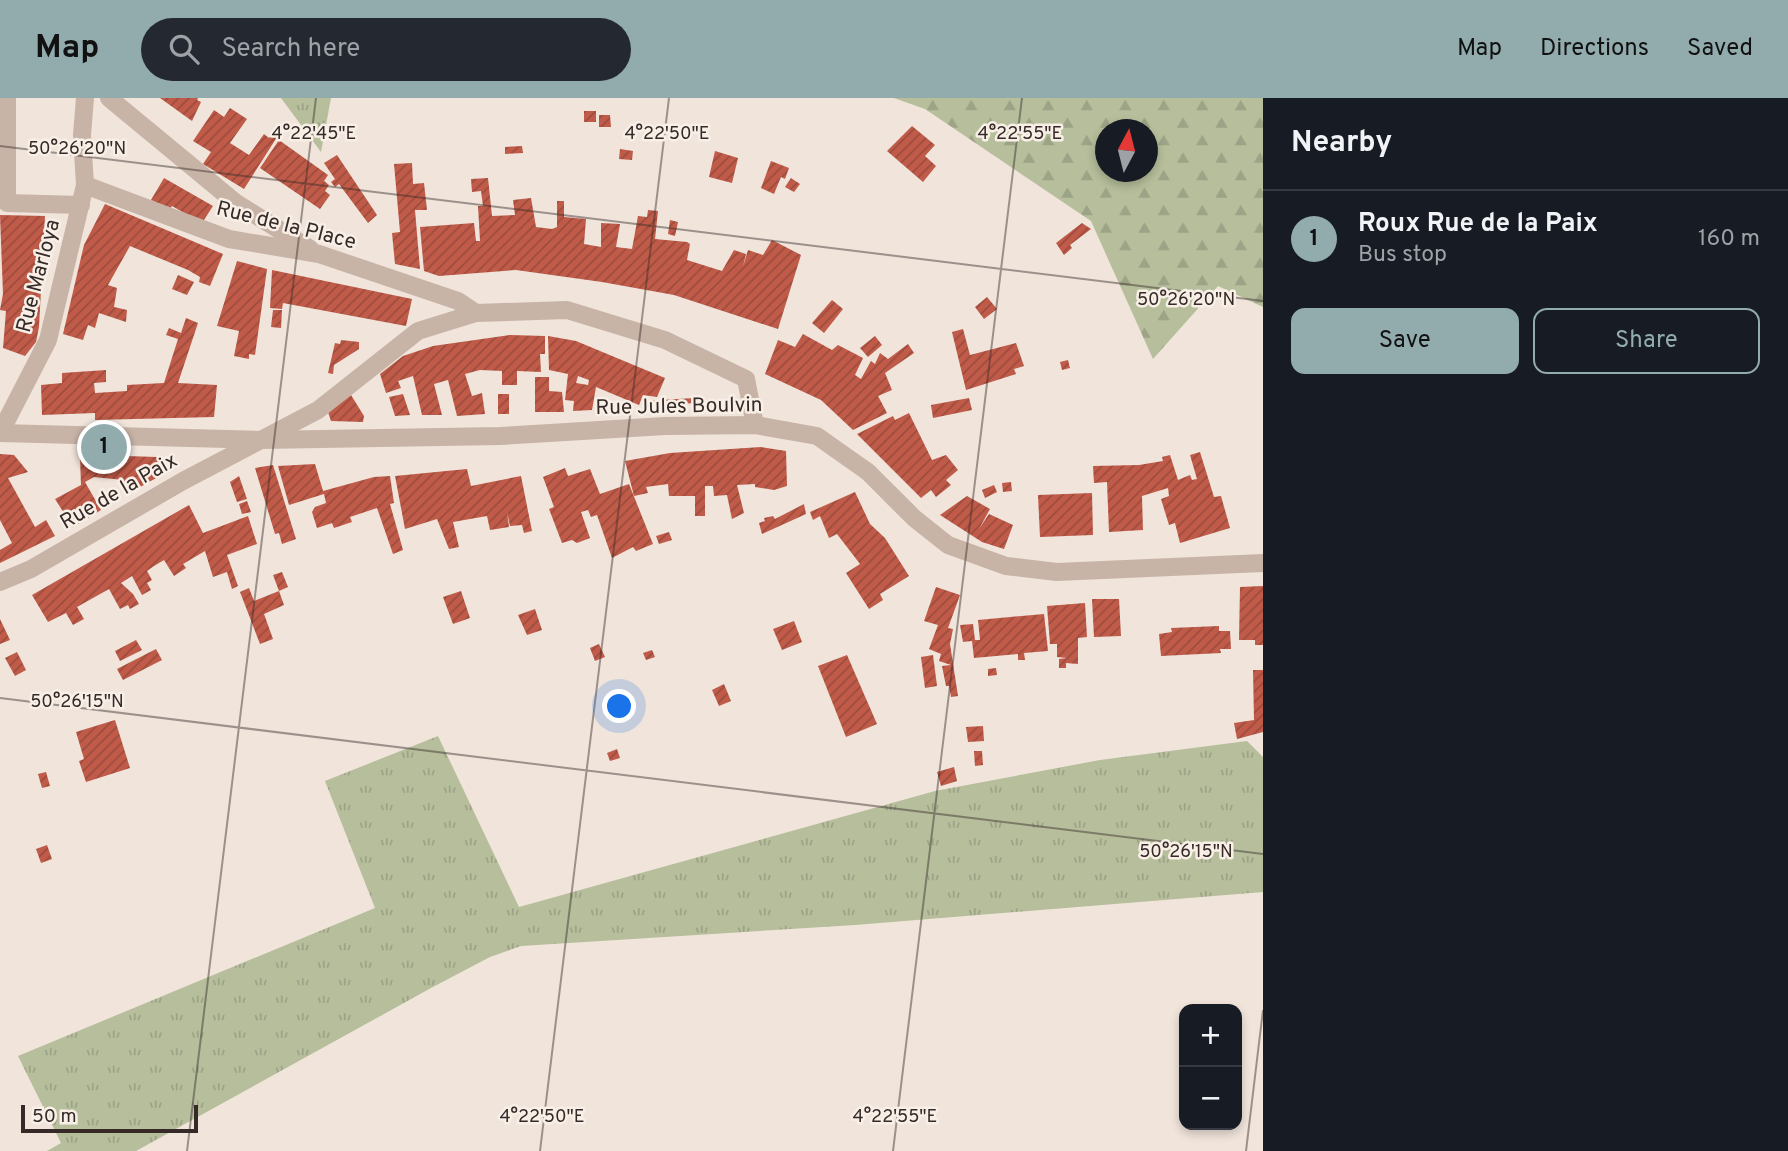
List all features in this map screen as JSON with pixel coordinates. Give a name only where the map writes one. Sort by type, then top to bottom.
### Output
[{"type":"street","name":"Rue Marloya","points":[[7,98],[7,203],[81,205]]},
{"type":"street","name":"Rue Marloya","points":[[0,433],[48,340],[85,185],[82,135],[85,98]]},
{"type":"street","points":[[109,98],[236,203],[319,254]]},
{"type":"street","name":"Rue de la Place","points":[[85,185],[229,239],[319,254],[458,301],[475,313]]},
{"type":"street","points":[[475,313],[567,310],[665,340],[746,379],[755,425]]},
{"type":"street","name":"Rue de la Paix","points":[[0,582],[30,569],[318,410],[418,331],[475,313]]},
{"type":"street","name":"Rue Jules Boulvin","points":[[0,433],[261,440],[500,436],[665,426],[755,425],[817,436],[868,472],[914,518],[948,545],[1006,566],[1057,572],[1263,563]]},
{"type":"green space","points":[[281,98],[331,98],[321,152]]},
{"type":"green space","points":[[894,98],[1263,98],[1263,307],[1218,286],[1153,359],[1091,221],[925,109]]},
{"type":"green space","points":[[438,736],[519,907],[935,791],[1100,760],[1247,741],[1263,757],[1263,892],[855,925],[521,946],[490,957],[431,988],[136,1151],[47,1151],[61,1143],[18,1056],[375,908],[325,781]]},
{"type":"building","points":[[160,98],[198,98],[201,102],[192,121]]},
{"type":"building","points":[[230,108],[247,119],[230,143],[249,155],[264,134],[269,138],[274,131],[279,134],[244,189],[203,164],[211,152],[193,141],[214,110],[224,117]]},
{"type":"building","points":[[584,111],[596,111],[596,122],[584,122]]},
{"type":"building","points":[[599,115],[610,115],[611,127],[599,127]]},
{"type":"building","points":[[912,126],[935,145],[925,156],[936,166],[923,182],[887,151]]},
{"type":"building","points":[[279,140],[328,175],[324,181],[329,185],[325,191],[330,195],[320,209],[260,168]]},
{"type":"building","points":[[522,146],[523,153],[505,154],[505,147]]},
{"type":"building","points":[[620,149],[633,151],[632,160],[619,159]]},
{"type":"building","points":[[715,151],[738,158],[732,183],[709,177]]},
{"type":"building","points":[[337,155],[377,215],[368,223],[339,184],[335,187],[331,182],[335,179],[324,163]]},
{"type":"building","points":[[771,161],[789,168],[785,179],[781,177],[774,194],[761,188]]},
{"type":"building","points":[[412,163],[413,184],[424,183],[427,210],[415,210],[420,269],[395,264],[392,233],[400,232],[394,164]]},
{"type":"building","points":[[164,178],[213,206],[202,223],[172,206],[170,209],[151,200]]},
{"type":"building","points":[[488,178],[492,216],[515,215],[513,200],[531,198],[536,227],[552,229],[557,227],[557,201],[564,201],[564,217],[586,219],[584,244],[601,247],[601,223],[620,224],[616,247],[632,249],[638,216],[647,217],[648,210],[658,211],[655,239],[687,242],[690,244],[687,260],[722,271],[734,250],[746,254],[743,267],[748,250],[763,255],[772,240],[801,255],[778,329],[674,295],[602,282],[516,270],[439,276],[424,271],[420,227],[474,223],[476,241],[480,241],[478,206],[483,206],[481,191],[472,192],[471,179]]},
{"type":"building","points":[[791,178],[800,184],[794,192],[785,187]]},
{"type":"building","points":[[105,204],[223,254],[210,286],[199,282],[200,277],[188,270],[130,246],[108,285],[117,288],[114,307],[127,310],[126,322],[99,313],[95,328],[88,325],[83,340],[63,334],[84,245]]},
{"type":"building","points":[[0,215],[45,216],[39,327],[36,342],[25,356],[3,348],[6,311],[0,310],[3,294]]},
{"type":"building","points":[[670,220],[678,222],[675,236],[668,234]]},
{"type":"building","points":[[1082,223],[1091,229],[1070,245],[1072,248],[1064,255],[1056,243]]},
{"type":"building","points":[[237,261],[267,269],[255,355],[249,354],[249,359],[234,356],[239,331],[217,326]]},
{"type":"building","points":[[272,270],[412,299],[406,326],[283,303],[282,309],[270,308]]},
{"type":"building","points":[[178,275],[194,282],[187,295],[172,289]]},
{"type":"building","points":[[987,297],[997,309],[984,319],[975,307]]},
{"type":"building","points":[[832,300],[843,309],[824,333],[812,323]]},
{"type":"building","points":[[273,310],[282,310],[281,328],[271,327]]},
{"type":"building","points":[[186,318],[198,323],[178,383],[217,385],[214,417],[95,420],[95,413],[42,415],[41,385],[62,383],[62,373],[106,370],[106,382],[94,383],[95,393],[127,391],[127,385],[164,383],[178,339],[166,335],[169,328],[181,333]]},
{"type":"building","points":[[963,329],[970,355],[1016,343],[1024,366],[1014,369],[1016,374],[966,390],[952,332]]},
{"type":"building","points":[[803,334],[832,350],[838,345],[863,358],[855,375],[861,379],[871,361],[875,364],[880,353],[888,359],[908,344],[914,353],[885,373],[892,390],[878,396],[887,413],[853,430],[821,400],[765,374],[778,340],[795,347]]},
{"type":"building","points":[[510,335],[545,336],[545,354],[540,354],[541,372],[517,371],[517,385],[502,385],[502,371],[480,370],[465,374],[472,396],[482,393],[485,414],[457,416],[448,380],[434,384],[442,415],[422,415],[413,376],[398,381],[401,388],[386,393],[380,374],[403,356],[433,346]]},
{"type":"building","points":[[548,336],[576,341],[665,378],[657,397],[643,395],[639,405],[596,387],[592,410],[573,411],[574,401],[565,400],[568,374],[549,370]],"holes":[[[578,376],[589,380],[588,385],[576,383]]]},
{"type":"building","points":[[875,336],[882,345],[868,357],[860,348]]},
{"type":"building","points":[[341,340],[359,342],[359,349],[334,365],[333,374],[328,373],[335,343],[340,344]]},
{"type":"building","points":[[1068,360],[1070,368],[1062,370],[1060,362]]},
{"type":"building","points":[[535,377],[549,377],[549,391],[562,392],[564,412],[535,412]]},
{"type":"building","points":[[403,394],[410,415],[395,416],[389,397]]},
{"type":"building","points":[[498,394],[509,394],[509,414],[498,414]]},
{"type":"building","points":[[351,395],[364,416],[363,422],[331,421],[328,412]]},
{"type":"building","points":[[695,398],[696,403],[643,406],[643,401]]},
{"type":"building","points":[[969,398],[972,410],[933,418],[931,405]]},
{"type":"building","points":[[909,413],[932,460],[946,455],[958,470],[946,480],[951,485],[936,497],[931,490],[921,498],[857,434],[893,416],[895,420]]},
{"type":"building","points":[[761,447],[786,451],[787,486],[774,490],[755,487],[755,484],[737,485],[744,513],[732,519],[727,495],[714,496],[713,486],[705,486],[705,516],[695,516],[695,496],[669,496],[668,484],[646,487],[648,493],[634,496],[625,461],[670,453]]},
{"type":"building","points":[[1200,452],[1214,497],[1221,496],[1230,528],[1180,543],[1175,523],[1169,525],[1161,499],[1169,496],[1168,488],[1142,496],[1143,530],[1109,532],[1107,482],[1094,483],[1093,466],[1139,465],[1163,461],[1162,457],[1170,455],[1178,480],[1190,475],[1192,480],[1197,479],[1190,455]]},
{"type":"building","points":[[0,454],[14,455],[28,472],[8,478],[35,527],[46,520],[55,536],[0,563],[0,550],[12,543],[0,520]]},
{"type":"building","points":[[80,457],[157,457],[163,462],[163,474],[128,494],[128,484],[123,484],[123,480],[94,477],[85,482],[101,510],[73,527],[55,499],[81,485]]},
{"type":"building","points":[[315,464],[323,491],[374,477],[390,476],[394,503],[390,504],[403,550],[393,554],[377,508],[350,517],[352,522],[334,528],[332,523],[317,528],[312,512],[315,507],[326,503],[324,494],[289,505],[278,466]]},
{"type":"building","points":[[273,465],[296,539],[282,544],[279,533],[275,534],[255,468]]},
{"type":"building","points":[[565,468],[568,476],[590,469],[600,494],[629,484],[653,544],[636,551],[633,547],[612,558],[597,515],[591,517],[588,510],[581,512],[590,538],[577,543],[572,540],[562,543],[549,509],[554,507],[543,477]]},
{"type":"building","points":[[467,469],[471,486],[521,476],[532,531],[524,533],[522,525],[510,526],[507,512],[509,527],[490,530],[487,516],[453,522],[459,547],[449,549],[437,519],[405,529],[395,476]]},
{"type":"building","points":[[239,476],[247,499],[237,502],[230,482]]},
{"type":"building","points":[[1011,482],[1012,491],[1003,492],[1002,483]]},
{"type":"building","points":[[994,485],[997,492],[985,498],[982,490]]},
{"type":"building","points":[[855,492],[870,524],[885,538],[909,576],[880,594],[883,600],[869,609],[846,573],[860,564],[837,534],[829,538],[820,516],[813,520],[810,512]]},
{"type":"building","points":[[1092,493],[1093,535],[1040,537],[1038,495]]},
{"type":"building","points":[[967,496],[990,509],[979,529],[989,514],[1013,525],[1004,549],[982,542],[940,515]]},
{"type":"building","points":[[247,501],[251,512],[242,514],[239,504]]},
{"type":"building","points":[[804,504],[806,514],[762,534],[759,523],[765,521],[764,518],[773,516],[775,519]]},
{"type":"building","points":[[189,505],[203,533],[248,516],[257,544],[227,555],[238,586],[232,589],[227,572],[213,577],[205,551],[183,564],[186,568],[174,576],[164,560],[154,566],[147,571],[152,580],[147,583],[151,590],[142,595],[132,576],[121,583],[139,604],[130,609],[128,605],[120,609],[109,589],[77,607],[84,619],[73,625],[66,613],[48,622],[32,595]]},
{"type":"building","points":[[669,532],[672,540],[659,544],[656,536]]},
{"type":"building","points":[[282,572],[288,587],[279,591],[273,575]]},
{"type":"building","points":[[1263,586],[1263,645],[1255,645],[1255,640],[1239,640],[1240,587]]},
{"type":"building","points":[[936,587],[960,595],[948,628],[953,629],[950,644],[958,696],[951,697],[949,686],[946,686],[942,666],[951,665],[939,661],[941,654],[929,649],[938,625],[924,621]]},
{"type":"building","points":[[249,588],[254,601],[279,591],[284,605],[264,614],[273,639],[260,644],[240,592]]},
{"type":"building","points":[[461,591],[470,618],[453,624],[443,597]]},
{"type":"building","points":[[1092,599],[1119,599],[1121,636],[1094,637]]},
{"type":"building","points":[[1085,603],[1087,637],[1078,638],[1078,664],[1066,663],[1066,668],[1059,668],[1059,659],[1067,658],[1057,657],[1057,644],[1050,644],[1047,606]]},
{"type":"building","points":[[535,609],[542,630],[527,635],[518,615]]},
{"type":"building","points":[[1044,614],[1048,651],[1024,653],[1025,660],[1018,660],[1018,654],[974,658],[972,641],[963,642],[960,625],[973,624],[975,640],[980,640],[978,620]]},
{"type":"building","points":[[0,619],[10,640],[0,644]]},
{"type":"building","points":[[794,621],[802,642],[782,650],[773,629]]},
{"type":"building","points":[[1219,626],[1219,631],[1230,631],[1231,649],[1220,649],[1221,653],[1161,656],[1159,634],[1172,632],[1171,628]]},
{"type":"building","points":[[136,640],[142,650],[120,661],[115,651]]},
{"type":"building","points":[[599,644],[605,657],[595,661],[590,648]]},
{"type":"building","points":[[156,649],[162,660],[123,680],[117,669]]},
{"type":"building","points":[[652,650],[655,657],[646,660],[643,653]]},
{"type":"building","points":[[17,652],[26,670],[15,676],[5,658]]},
{"type":"building","points":[[847,655],[877,724],[846,737],[818,666]]},
{"type":"building","points":[[933,655],[937,686],[925,688],[921,657]]},
{"type":"building","points":[[996,668],[997,675],[988,676],[988,669]]},
{"type":"building","points":[[1253,670],[1263,670],[1263,732],[1237,739],[1234,723],[1254,720]]},
{"type":"building","points":[[724,684],[731,701],[719,706],[712,690]]},
{"type":"building","points":[[115,720],[130,768],[86,782],[79,761],[84,759],[76,732]]},
{"type":"building","points":[[983,726],[984,741],[968,742],[966,727]]},
{"type":"building","points":[[617,749],[620,758],[610,761],[607,753]]},
{"type":"building","points":[[974,751],[982,751],[983,765],[975,766]]},
{"type":"building","points":[[954,767],[957,781],[941,786],[937,772]]},
{"type":"building","points":[[46,772],[50,786],[42,788],[38,774]]},
{"type":"building","points":[[47,845],[52,859],[41,863],[36,849]]},
{"type":"place","name":"Roux Rue de la Paix","points":[[104,447]]}]
